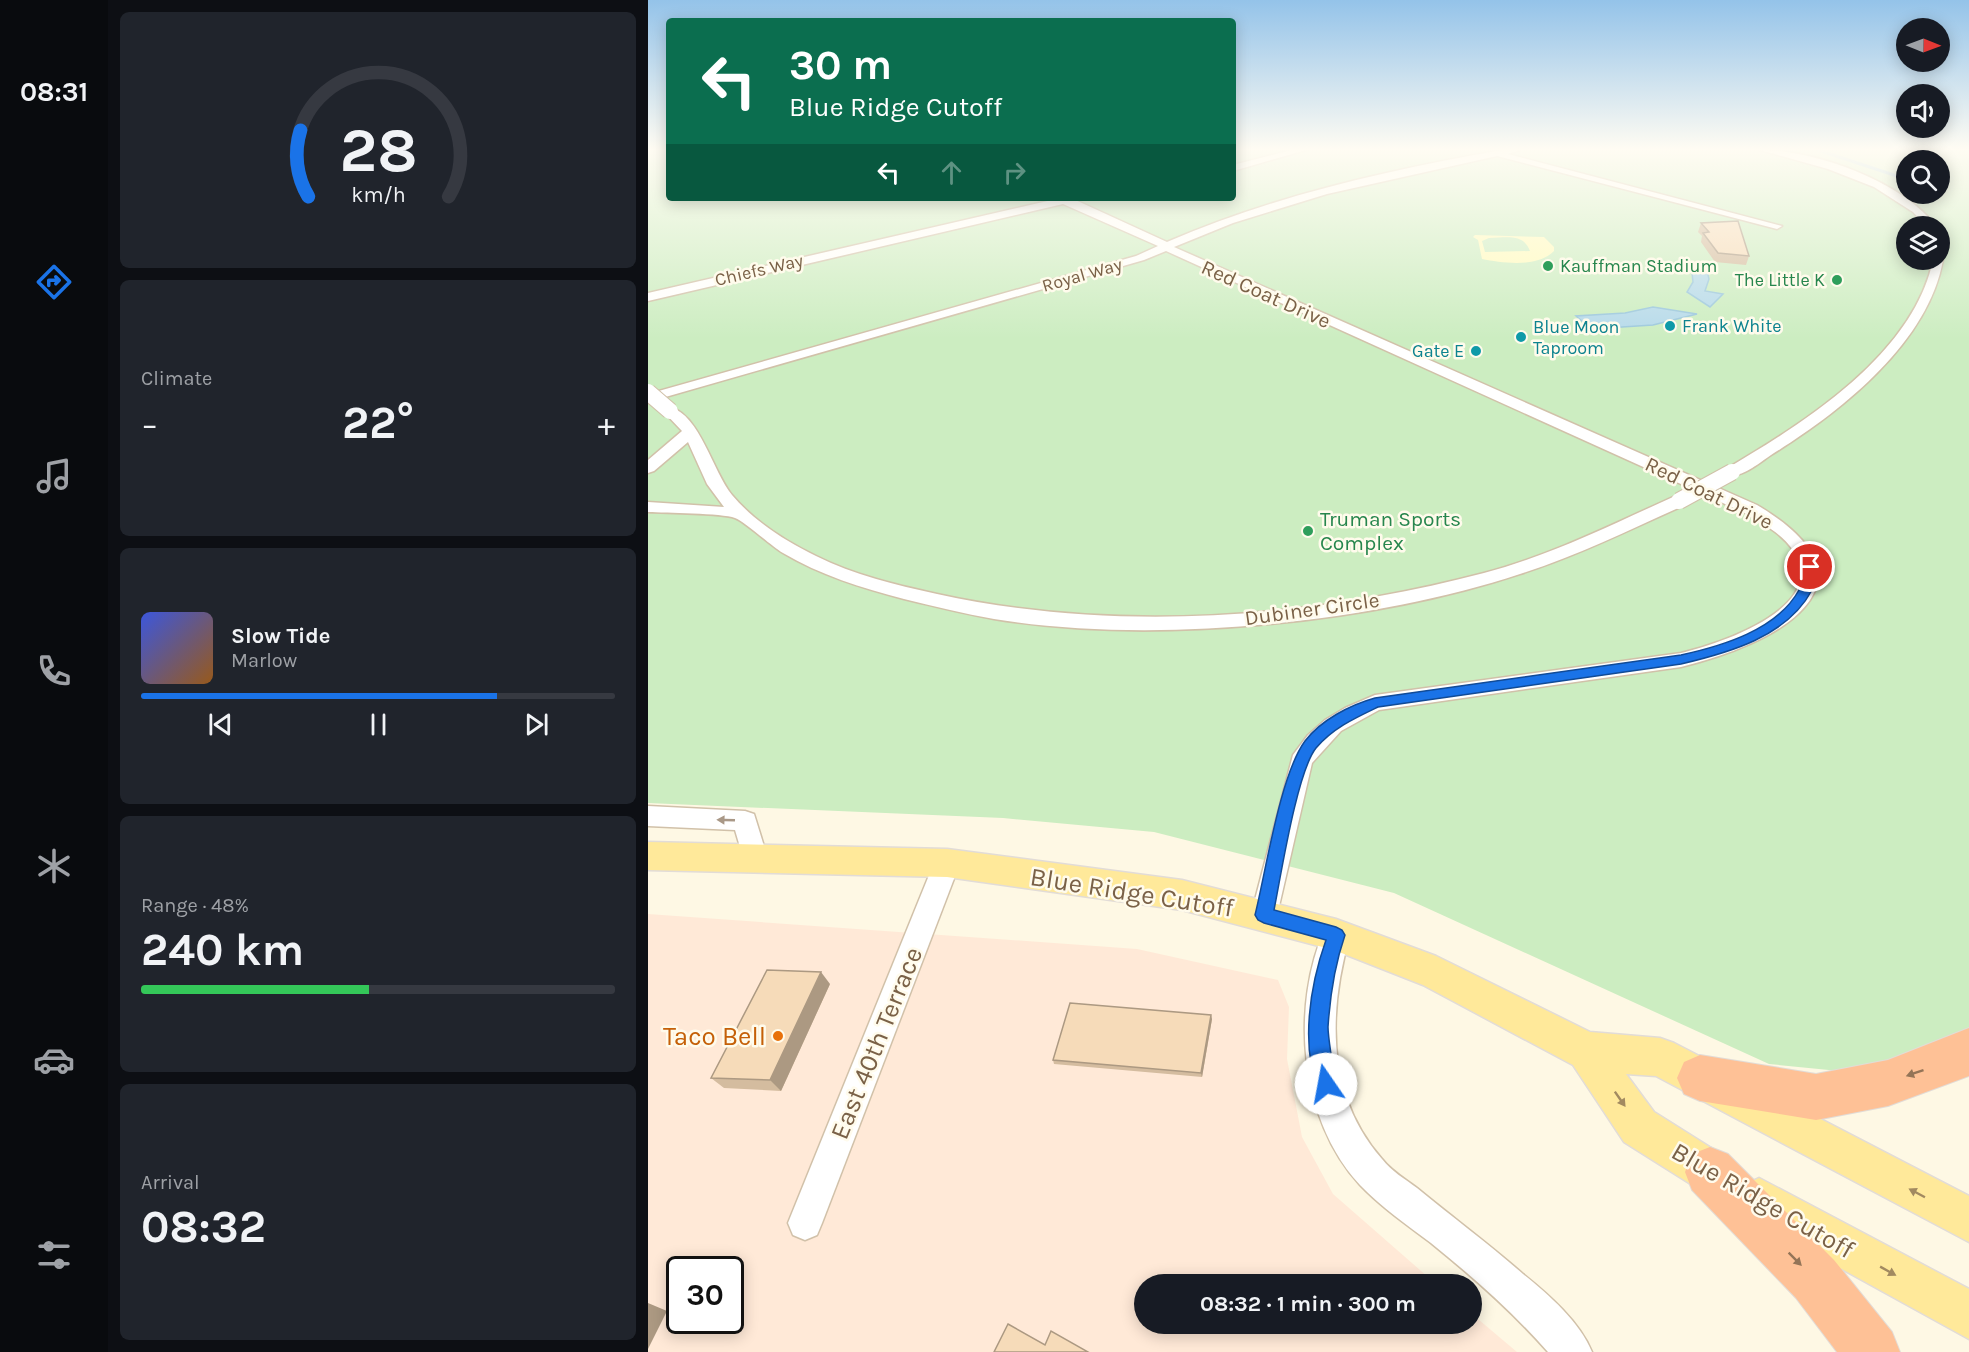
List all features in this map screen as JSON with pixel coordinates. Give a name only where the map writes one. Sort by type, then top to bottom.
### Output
[{"type":"highway","points":[[1700,1078],[1816,1097],[1888,1083],[1950,1061],[1969,1051]]},
{"type":"highway","points":[[1710,1172],[1815,1279],[1872,1352]]},
{"type":"main road","name":"Blue Ridge Cutoff","points":[[648,856],[947,863],[1182,895],[1264,915],[1336,935],[1436,973],[1587,1051],[1660,1057],[1969,1220]]},
{"type":"main road","name":"Blue Ridge Cutoff","points":[[1587,1051],[1639,1126],[1710,1172],[1969,1315]]},
{"type":"street","name":"Chiefs Way","points":[[648,297],[1003,213]]},
{"type":"street","name":"Red Coat Drive","points":[[1095,213],[1166,247],[1751,509],[1791,537],[1810,567],[1807,588],[1793,608],[1765,629],[1721,650],[1681,660],[1375,703],[1334,722],[1311,744],[1301,761],[1264,915]]},
{"type":"street","name":"Royal Way","points":[[648,399],[1140,258],[1266,213]]},
{"type":"street","points":[[1727,213],[1777,226]]},
{"type":"street","name":"Dubiner Circle","points":[[648,392],[690,432],[722,494],[740,513],[760,530],[789,549],[860,581],[1000,614],[1078,621],[1145,623],[1245,618],[1338,607],[1429,591],[1490,577],[1537,562],[1679,501],[1732,472],[1821,417],[1867,377],[1913,321],[1933,282],[1936,270]]},
{"type":"street","points":[[648,468],[690,432]]},
{"type":"street","points":[[648,507],[740,513]]},
{"type":"street","points":[[648,816],[745,820],[755,859]]},
{"type":"street","name":"East 40th Terrace","points":[[805,1223],[947,863]]},
{"type":"street","points":[[1336,935],[1324,982],[1319,1028],[1320,1061],[1332,1107],[1346,1139],[1371,1172],[1518,1293],[1573,1352]]},
{"type":"shaded area","points":[[648,914],[1137,949],[1278,980],[1289,1007],[1287,1059],[1302,1137],[1333,1194],[1425,1274],[1134,1274],[1134,1334],[1482,1334],[1482,1322],[1517,1352],[648,1352]]},
{"type":"green space","name":"Truman Sports Complex","points":[[648,213],[1969,213],[1969,1030],[1920,1058],[1839,1071],[1769,1064],[1394,893],[1154,832],[1003,818],[648,803]]},
{"type":"sand","points":[[1475,235],[1544,237],[1554,247],[1554,251],[1539,260],[1529,262],[1490,261],[1482,259],[1478,240],[1473,237]],"holes":[[[1489,238],[1519,239],[1527,245],[1530,251],[1485,252],[1482,241]]]},
{"type":"water","points":[[1691,264],[1706,266],[1709,279],[1705,291],[1723,294],[1710,307],[1687,292],[1693,282]]},
{"type":"water","points":[[1653,307],[1697,314],[1653,325],[1591,329],[1576,316],[1625,313]]},
{"type":"building","points":[[1738,221],[1749,256],[1718,253],[1703,233],[1709,232],[1701,223]]},
{"type":"building","name":"Taco Bell","points":[[767,970],[821,972],[770,1080],[711,1078]]},
{"type":"building","points":[[1070,1003],[1211,1015],[1201,1073],[1053,1060]]},
{"type":"building","points":[[1008,1324],[1045,1345],[1051,1331],[1088,1352],[994,1352]]},
{"type":"place","name":"Kauffman Stadium","points":[[1548,266]]},
{"type":"place","name":"The Little K","points":[[1837,280]]},
{"type":"place","name":"Frank White","points":[[1670,326]]},
{"type":"place","name":"Blue Moon Taproom","points":[[1521,337]]},
{"type":"place","name":"Gate E","points":[[1476,351]]},
{"type":"place","name":"Truman Sports Complex","points":[[1308,531]]},
{"type":"place","name":"Taco Bell","points":[[778,1036]]},
{"type":"route","points":[[1326,1084],[1320,1061],[1319,1028],[1328,960],[1336,935],[1264,915],[1293,789],[1301,761],[1311,744],[1334,722],[1375,703],[1681,660],[1721,650],[1765,629],[1793,608],[1807,588],[1810,567]]}]
